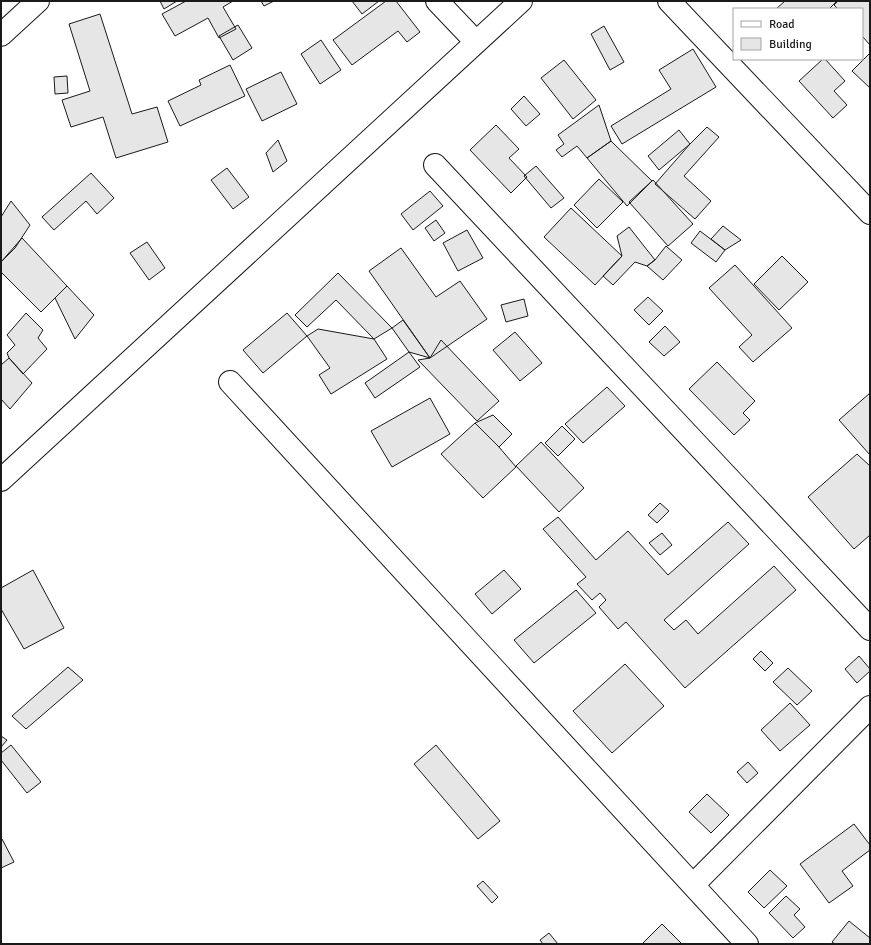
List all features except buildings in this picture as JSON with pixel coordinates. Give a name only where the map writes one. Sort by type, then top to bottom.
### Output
[{"type":"street","points":[[1,35],[38,1]]},
{"type":"street","points":[[437,1],[476,42]]},
{"type":"street","points":[[3,474],[521,1]]},
{"type":"street","points":[[669,1],[870,213]]},
{"type":"street","points":[[435,165],[870,629]]},
{"type":"street","points":[[230,382],[747,944]]},
{"type":"street","points":[[693,885],[870,707]]}]
